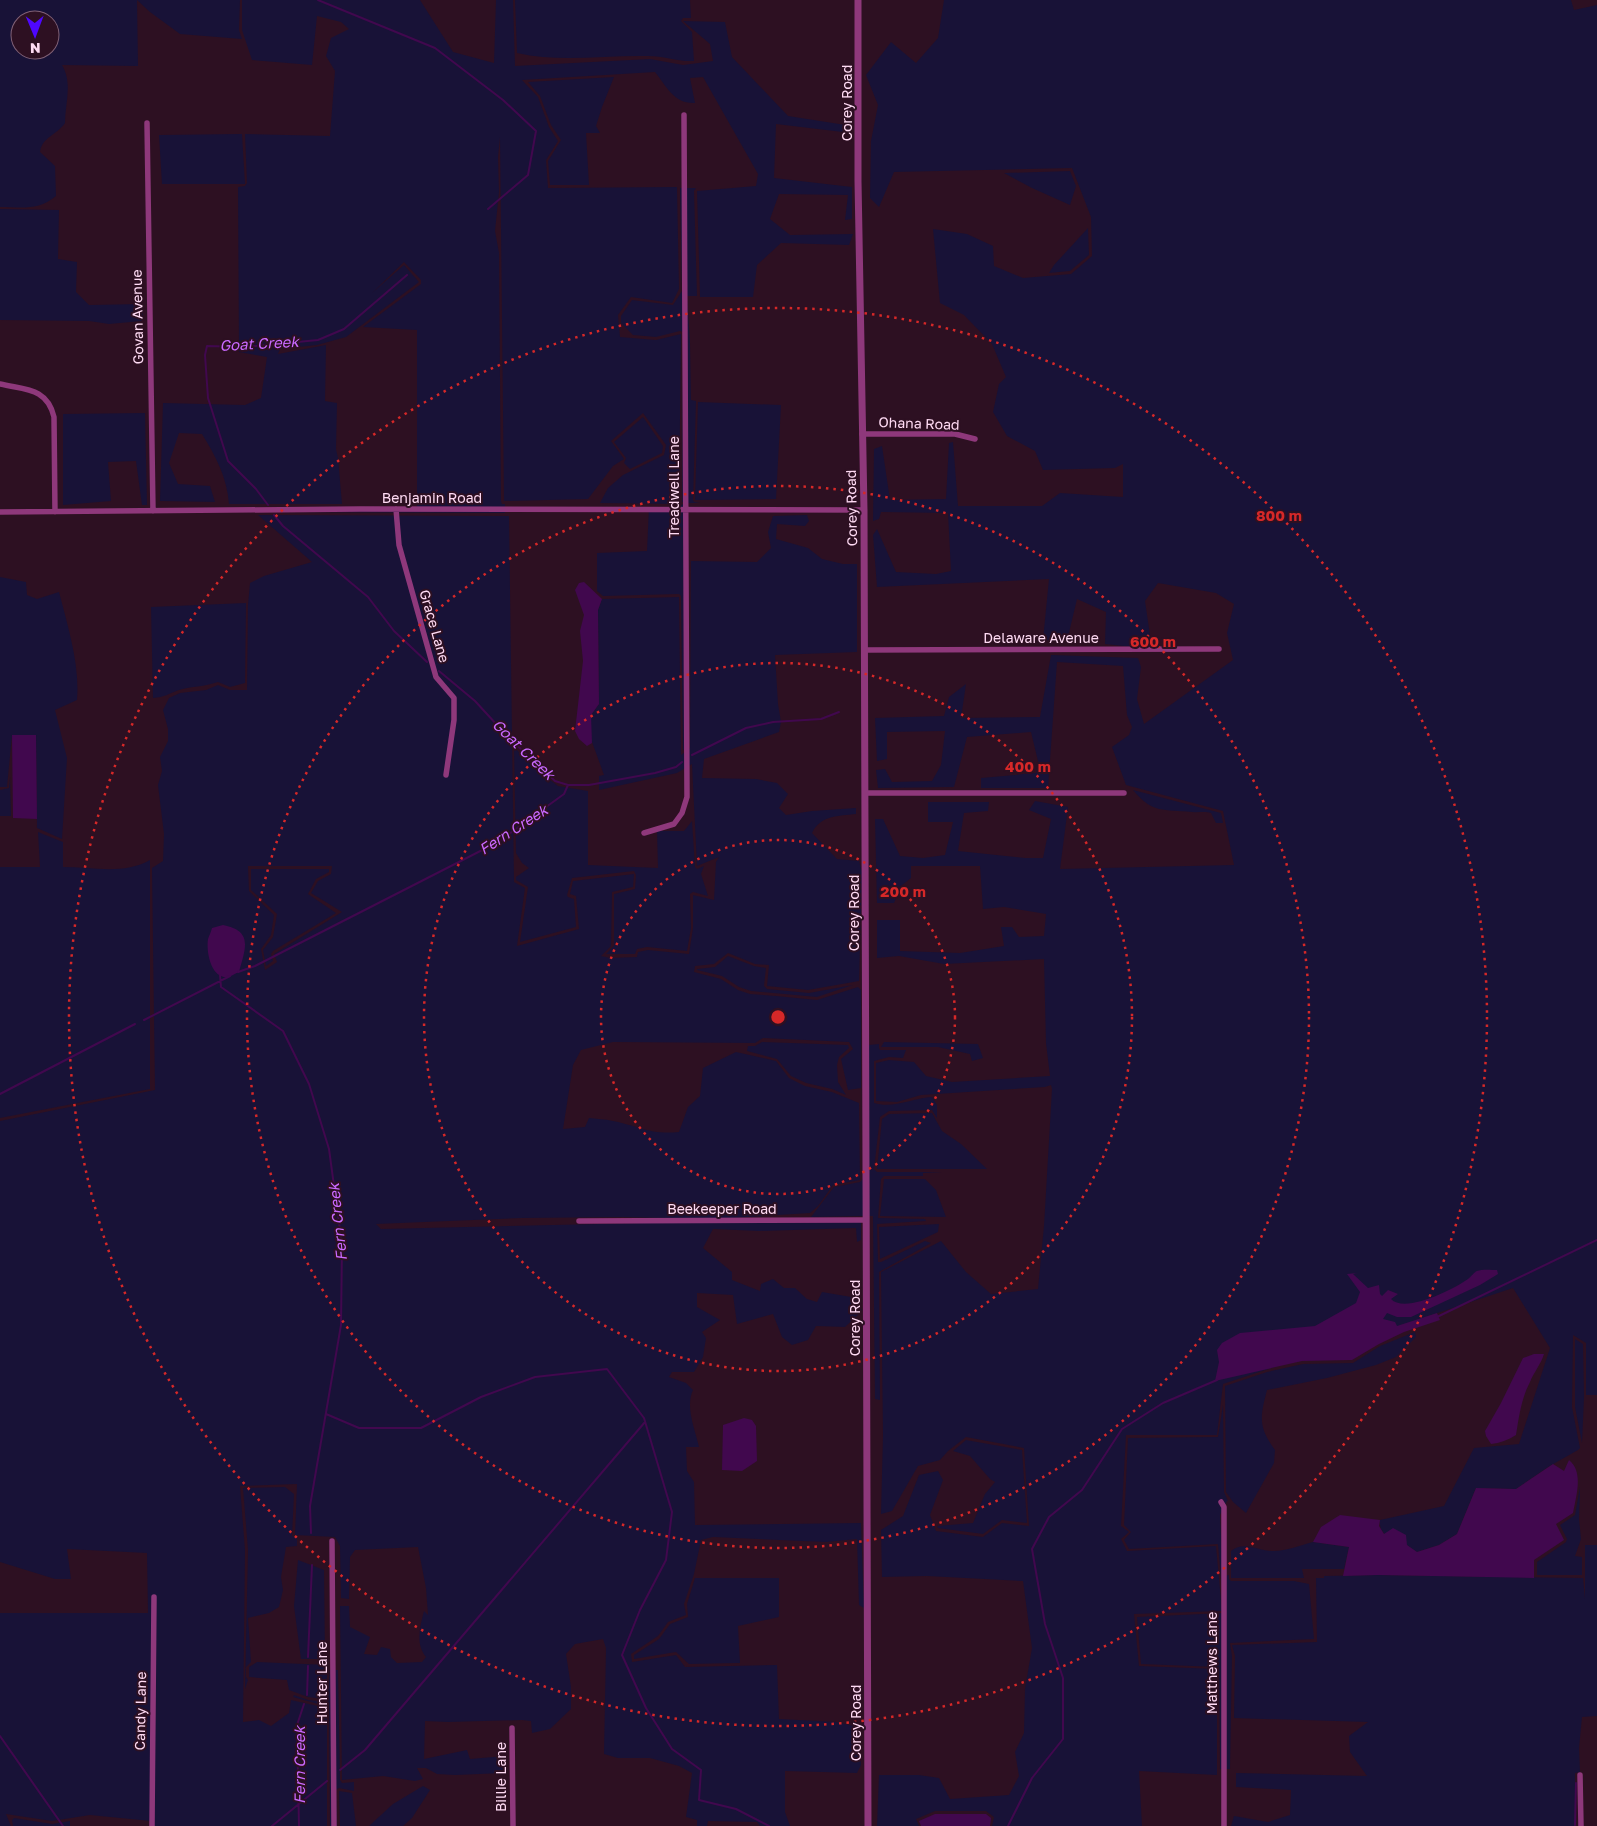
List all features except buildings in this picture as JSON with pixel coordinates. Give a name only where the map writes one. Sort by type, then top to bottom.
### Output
[{"type":"street","name":"Corey Road","points":[[858,0],[858,181],[864,510],[868,1826]]},
{"type":"street","name":"Treadwell Lane","points":[[644,833],[674,824],[682,813],[687,798],[684,115]]},
{"type":"street","name":"Govan Avenue","points":[[146,123],[153,511]]},
{"type":"street","points":[[0,384],[35,391],[51,406],[54,417],[55,512]]},
{"type":"street","name":"Ohana Road","points":[[862,434],[955,434],[975,439]]},
{"type":"street","name":"Benjamin Road","points":[[0,512],[396,509],[864,510]]},
{"type":"street","name":"Grace Lane","points":[[396,509],[399,545],[436,677],[454,698],[454,720],[446,775]]},
{"type":"street","name":"Delaware Avenue","points":[[864,650],[1219,649]]},
{"type":"street","points":[[865,793],[1124,793]]},
{"type":"street","name":"Beekeeper Road","points":[[578,1221],[866,1220]]},
{"type":"street","name":"Matthews Lane","points":[[1221,1502],[1224,1506],[1224,1826]]},
{"type":"street","name":"Hunter Lane","points":[[332,1541],[334,1826]]},
{"type":"street","name":"Candy Lane","points":[[152,1826],[154,1597]]},
{"type":"street","name":"Billie Lane","points":[[512,1728],[513,1826]]},
{"type":"street","points":[[1580,1775],[1581,1826]]},
{"type":"shaded area","points":[[0,0],[137,0],[138,66],[62,65],[68,86],[65,123],[47,139],[40,152],[55,166],[56,196],[43,204],[23,207],[0,207]]},
{"type":"shaded area","points":[[137,0],[240,0],[239,30],[242,39],[180,34]]},
{"type":"shaded area","points":[[242,0],[420,0],[453,52],[494,63],[496,0],[513,0],[515,66],[650,59],[683,65],[713,61],[710,44],[683,21],[725,22],[732,57],[788,116],[852,126],[851,133],[776,124],[774,178],[852,187],[852,219],[845,220],[848,195],[779,194],[770,219],[790,235],[853,234],[849,245],[781,243],[757,265],[753,297],[700,297],[697,191],[756,186],[758,174],[703,77],[690,78],[695,103],[688,103],[676,98],[655,72],[522,80],[538,97],[549,127],[558,141],[546,160],[548,188],[677,187],[679,289],[672,303],[631,297],[618,315],[620,337],[656,340],[681,334],[679,504],[600,503],[608,488],[623,475],[664,455],[666,445],[643,413],[611,441],[624,459],[613,466],[588,499],[504,501],[500,137],[498,157],[499,192],[495,231],[499,253],[501,501],[502,504],[505,504],[505,513],[275,512],[417,507],[417,330],[363,327],[421,284],[421,280],[404,262],[372,293],[404,265],[419,282],[346,337],[317,345],[280,349],[278,354],[326,345],[325,401],[337,403],[336,449],[342,504],[229,504],[226,485],[220,468],[202,434],[179,433],[169,463],[178,484],[210,486],[215,502],[160,501],[163,403],[245,405],[261,398],[267,357],[239,352],[238,187],[245,186],[247,183],[245,134],[330,136],[335,71],[326,56],[331,38],[349,29],[341,22],[317,16],[312,65],[252,60],[242,30]]},
{"type":"shaded area","points":[[515,0],[690,0],[691,18],[683,18],[681,21],[692,32],[694,61],[648,56],[550,58],[517,53]]},
{"type":"shaded area","points":[[944,0],[1571,0],[1574,10],[1597,5],[1597,1395],[1586,1395],[1586,1343],[1573,1335],[1572,1407],[1580,1448],[1516,1489],[1476,1488],[1457,1534],[1439,1545],[1417,1552],[1385,1534],[1380,1526],[1380,1520],[1444,1506],[1474,1448],[1519,1444],[1550,1348],[1513,1288],[1223,1384],[1217,1435],[1126,1435],[1121,1526],[1129,1532],[1121,1539],[1127,1551],[1216,1546],[1222,1611],[1134,1614],[1139,1666],[1217,1669],[1217,1775],[1139,1771],[1142,1826],[992,1826],[994,1817],[986,1811],[935,1811],[916,1819],[919,1826],[877,1826],[879,1775],[919,1775],[939,1778],[950,1799],[1009,1795],[1019,1776],[1015,1752],[1024,1733],[1025,1689],[1032,1648],[1023,1581],[927,1576],[882,1577],[881,1530],[903,1516],[919,1475],[938,1471],[943,1480],[930,1515],[936,1531],[983,1537],[1002,1523],[1029,1526],[1024,1448],[966,1437],[940,1460],[918,1466],[892,1511],[881,1514],[883,1435],[881,1272],[941,1241],[966,1272],[991,1294],[1038,1289],[1044,1226],[1052,1089],[1051,1085],[1045,1087],[921,1095],[897,1102],[876,1101],[876,1063],[889,1060],[914,1062],[926,1076],[952,1082],[1050,1076],[1046,1043],[1044,959],[944,964],[899,956],[877,958],[877,920],[900,920],[900,951],[960,953],[1004,946],[1001,927],[1012,927],[1019,937],[1044,936],[1046,914],[1004,907],[983,909],[980,866],[911,866],[911,878],[901,886],[894,903],[877,903],[875,819],[883,819],[900,856],[923,858],[945,855],[953,822],[928,822],[928,802],[989,802],[988,811],[964,813],[958,851],[1043,858],[1051,819],[1029,810],[1035,801],[1068,807],[1060,869],[1234,865],[1223,811],[1126,785],[1112,747],[1129,735],[1132,727],[1127,715],[1123,666],[1057,662],[1048,788],[981,788],[981,778],[1036,773],[1038,761],[1031,732],[967,737],[954,787],[878,788],[876,770],[885,769],[892,782],[932,781],[941,765],[945,731],[887,732],[887,759],[877,761],[875,718],[944,716],[949,697],[966,684],[961,718],[1040,717],[1051,655],[1138,658],[1141,667],[1137,699],[1144,724],[1233,660],[1227,633],[1234,604],[1216,593],[1158,583],[1145,601],[1152,649],[1105,644],[1106,612],[1077,599],[1067,641],[1043,640],[1049,579],[877,587],[873,535],[877,529],[896,572],[936,574],[951,571],[948,513],[881,512],[879,519],[873,521],[874,449],[882,446],[890,500],[946,499],[949,443],[953,442],[958,506],[1042,506],[1060,493],[1123,497],[1123,464],[1115,468],[1043,470],[1035,451],[1007,436],[993,412],[999,384],[1006,377],[992,344],[964,315],[940,303],[933,229],[967,234],[993,246],[994,266],[1023,278],[1071,274],[1092,256],[1091,217],[1072,168],[894,172],[879,207],[870,198],[871,141],[878,105],[866,75],[891,42],[916,63],[938,38]]},
{"type":"shaded area","points":[[614,77],[596,126],[600,133],[586,133],[589,185],[550,185],[548,161],[561,140],[551,125],[540,96],[528,82]]},
{"type":"shaded area","points":[[242,134],[245,184],[162,184],[159,135]]},
{"type":"shaded area","points":[[1070,171],[1076,186],[1070,205],[1004,173]]},
{"type":"shaded area","points":[[680,188],[696,188],[694,191],[697,296],[687,296],[691,400],[696,401],[693,500],[700,503],[685,503],[687,747],[683,750],[681,596],[679,594],[603,596],[597,591],[597,553],[647,551],[649,507],[679,507],[684,503],[682,502],[683,332],[680,331],[656,337],[633,335],[621,323],[621,316],[632,300],[673,305],[682,291]]},
{"type":"shaded area","points":[[0,209],[59,210],[58,259],[77,262],[76,292],[89,305],[144,304],[142,321],[109,324],[89,321],[0,320]]},
{"type":"shaded area","points":[[1088,228],[1089,255],[1070,271],[1049,273],[1054,265]]},
{"type":"shaded area","points":[[698,402],[781,405],[776,499],[695,500]]},
{"type":"shaded area","points":[[145,413],[147,505],[142,505],[136,461],[108,462],[111,501],[63,505],[63,414]]},
{"type":"shaded area","points":[[643,417],[663,446],[662,453],[630,469],[624,463],[626,458],[614,442]]},
{"type":"shaded area","points":[[258,515],[509,516],[514,882],[525,888],[517,946],[579,929],[576,896],[570,894],[573,881],[634,874],[633,887],[612,892],[611,946],[601,956],[610,958],[637,957],[638,952],[648,950],[689,954],[693,928],[693,895],[714,900],[716,862],[719,857],[697,866],[692,764],[677,773],[599,790],[599,776],[604,775],[591,739],[591,715],[599,704],[598,610],[602,599],[679,597],[681,755],[690,748],[691,561],[757,562],[771,548],[768,532],[773,516],[807,515],[809,521],[805,526],[777,524],[776,539],[808,548],[822,559],[843,564],[857,564],[857,652],[775,655],[781,722],[779,732],[704,759],[702,778],[756,779],[777,783],[788,794],[779,808],[786,815],[856,808],[856,814],[837,816],[825,820],[812,833],[837,859],[859,861],[862,872],[859,981],[808,990],[767,986],[769,965],[755,964],[728,953],[714,964],[695,966],[694,972],[721,979],[738,990],[750,994],[817,1000],[858,987],[861,990],[861,1088],[848,1090],[841,1059],[853,1049],[849,1042],[763,1038],[755,1043],[613,1042],[581,1050],[573,1065],[563,1129],[585,1127],[589,1118],[610,1120],[652,1131],[679,1132],[688,1107],[700,1096],[703,1068],[736,1052],[776,1061],[789,1078],[805,1086],[832,1092],[859,1103],[860,1180],[833,1185],[818,1206],[810,1213],[717,1219],[623,1217],[522,1218],[376,1224],[381,1229],[644,1223],[861,1222],[861,1240],[857,1242],[856,1228],[759,1231],[713,1229],[703,1248],[732,1272],[732,1280],[760,1291],[761,1284],[773,1279],[784,1288],[795,1288],[807,1299],[817,1302],[822,1292],[857,1298],[862,1311],[845,1327],[816,1326],[808,1340],[792,1345],[782,1337],[773,1314],[737,1324],[733,1295],[697,1293],[697,1307],[720,1320],[702,1332],[706,1338],[703,1357],[694,1372],[672,1372],[669,1377],[686,1383],[693,1390],[690,1411],[699,1447],[686,1447],[687,1471],[694,1482],[695,1525],[861,1523],[864,1608],[859,1605],[857,1539],[826,1542],[713,1537],[701,1540],[694,1574],[684,1604],[686,1615],[668,1622],[658,1636],[631,1654],[632,1662],[676,1655],[685,1667],[777,1665],[779,1719],[836,1722],[858,1727],[861,1765],[857,1773],[785,1771],[785,1812],[790,1826],[760,1826],[757,1822],[708,1821],[707,1826],[697,1826],[697,1820],[686,1817],[692,1773],[679,1766],[650,1758],[618,1758],[604,1754],[606,1648],[603,1639],[575,1644],[566,1654],[571,1687],[571,1709],[550,1729],[532,1733],[531,1721],[522,1720],[425,1721],[424,1759],[467,1750],[470,1759],[505,1756],[504,1773],[437,1774],[426,1768],[417,1768],[423,1779],[415,1781],[383,1776],[342,1780],[340,1606],[349,1606],[350,1627],[370,1637],[364,1654],[377,1655],[381,1647],[390,1649],[391,1657],[397,1663],[422,1662],[426,1657],[420,1646],[419,1635],[424,1611],[428,1615],[426,1588],[418,1547],[355,1550],[350,1557],[349,1599],[341,1598],[340,1546],[335,1537],[295,1535],[297,1484],[240,1486],[245,1550],[243,1722],[259,1720],[271,1726],[289,1713],[291,1700],[327,1708],[327,1826],[152,1826],[151,1821],[90,1815],[52,1821],[6,1814],[11,1826],[0,1826],[0,1613],[148,1613],[147,1553],[67,1549],[71,1579],[55,1579],[0,1562],[0,1121],[155,1090],[152,868],[163,861],[164,834],[158,785],[162,771],[160,757],[168,741],[168,729],[163,710],[169,698],[180,693],[206,690],[218,685],[230,690],[247,690],[250,583],[264,576],[312,562]],"holes":[[[248,866],[332,866],[331,874],[318,881],[311,893],[342,912],[274,954],[277,962],[265,970],[261,949],[271,935],[274,915],[249,891]]]},
{"type":"shaded area","points":[[0,577],[26,582],[27,595],[37,599],[59,592],[69,632],[77,673],[77,700],[55,710],[67,758],[62,839],[37,828],[36,735],[12,735],[7,787],[0,787]]},
{"type":"shaded area","points":[[584,582],[602,599],[598,610],[599,704],[591,715],[592,743],[587,746],[579,739],[575,731],[583,661],[580,631],[584,615],[575,590],[579,583]]},
{"type":"shaded area","points":[[246,603],[245,683],[230,687],[218,682],[179,690],[153,698],[151,607]]},
{"type":"shaded area","points":[[12,735],[36,735],[37,819],[13,818]]},
{"type":"shaded area","points":[[514,747],[535,769],[558,786],[588,791],[588,865],[658,868],[657,831],[684,831],[692,821],[695,867],[697,869],[704,866],[701,874],[708,896],[693,892],[690,894],[691,928],[687,951],[647,947],[637,949],[635,954],[606,954],[614,946],[614,894],[635,889],[636,875],[634,871],[572,878],[567,895],[574,899],[576,927],[520,942],[528,887],[516,880],[516,877],[529,868],[522,863],[516,853]]},
{"type":"shaded area","points":[[10,777],[11,816],[0,816],[0,790],[9,788]]},
{"type":"shaded area","points":[[1133,790],[1221,813],[1223,823],[1216,823],[1211,813],[1166,810],[1153,807],[1140,798]]},
{"type":"shaded area","points":[[38,832],[63,842],[63,867],[119,869],[140,865],[150,860],[150,1089],[0,1118],[0,867],[40,867]]},
{"type":"shaded area","points":[[251,869],[329,869],[329,872],[316,879],[308,894],[336,913],[273,951],[271,954],[273,961],[266,966],[263,950],[273,937],[277,914],[251,890]]},
{"type":"shaded area","points":[[223,925],[239,932],[245,942],[239,972],[228,977],[217,974],[211,964],[208,951],[208,939],[212,928]]},
{"type":"shaded area","points":[[728,956],[754,966],[766,968],[764,986],[767,989],[809,993],[853,985],[817,997],[751,991],[739,987],[722,976],[697,970],[715,967]]},
{"type":"shaded area","points":[[762,1042],[848,1045],[849,1048],[839,1057],[837,1065],[838,1082],[846,1095],[832,1089],[806,1083],[791,1076],[777,1059],[747,1051],[748,1046],[755,1046]]},
{"type":"shaded area","points":[[884,1042],[978,1044],[983,1058],[972,1061],[970,1054],[938,1047],[881,1047]]},
{"type":"shaded area","points":[[879,1044],[880,1050],[906,1050],[903,1058],[889,1057],[874,1061],[874,1103],[888,1105],[932,1097],[937,1105],[937,1118],[932,1110],[889,1111],[880,1117],[874,1169],[877,1172],[942,1172],[923,1173],[923,1176],[884,1176],[881,1179],[878,1218],[925,1219],[926,1221],[877,1224],[878,1262],[925,1241],[931,1243],[879,1272],[880,1400],[875,1399],[873,1216],[869,1216],[869,1045]]},
{"type":"shaded area","points":[[932,1113],[942,1131],[961,1144],[987,1169],[877,1169],[882,1119],[889,1114]]},
{"type":"shaded area","points":[[863,1179],[863,1216],[811,1217],[834,1187],[860,1182]]},
{"type":"shaded area","points":[[884,1179],[925,1179],[936,1190],[946,1217],[880,1216]]},
{"type":"shaded area","points":[[939,1224],[938,1232],[880,1259],[879,1227]]},
{"type":"shaded area","points":[[1497,1270],[1498,1274],[1480,1285],[1411,1317],[1397,1317],[1387,1313],[1383,1319],[1395,1322],[1397,1326],[1437,1313],[1440,1320],[1404,1332],[1352,1360],[1302,1361],[1215,1381],[1219,1362],[1217,1350],[1222,1343],[1240,1333],[1315,1326],[1356,1303],[1360,1292],[1347,1274],[1357,1273],[1353,1274],[1368,1288],[1379,1285],[1382,1296],[1388,1290],[1398,1294],[1391,1299],[1398,1303],[1407,1304],[1441,1294],[1469,1278],[1477,1271]]},
{"type":"shaded area","points":[[1415,1332],[1416,1337],[1396,1357],[1376,1365],[1327,1378],[1267,1390],[1262,1421],[1269,1442],[1275,1450],[1274,1463],[1246,1513],[1233,1502],[1226,1492],[1225,1386],[1267,1372],[1303,1364],[1353,1363],[1380,1346]]},
{"type":"shaded area","points":[[1575,1339],[1583,1344],[1584,1397],[1582,1443],[1575,1407]]},
{"type":"shaded area","points":[[1534,1354],[1544,1354],[1524,1395],[1516,1435],[1504,1441],[1491,1444],[1485,1431],[1523,1358]]},
{"type":"shaded area","points":[[1223,1405],[1224,1492],[1228,1501],[1220,1515],[1223,1576],[1229,1575],[1231,1581],[1294,1581],[1309,1584],[1314,1639],[1230,1643],[1232,1656],[1230,1769],[1220,1769],[1219,1667],[1141,1664],[1137,1617],[1224,1613],[1218,1544],[1129,1549],[1124,1540],[1131,1532],[1124,1525],[1128,1438],[1218,1437]]},
{"type":"shaded area","points":[[744,1418],[752,1420],[756,1426],[757,1461],[742,1471],[722,1470],[723,1425]]},
{"type":"shaded area","points":[[966,1440],[1022,1450],[1027,1523],[1002,1520],[983,1534],[938,1528],[937,1526],[973,1523],[985,1494],[995,1482],[990,1479],[970,1456],[953,1451]]},
{"type":"shaded area","points":[[1569,1460],[1574,1465],[1578,1478],[1573,1513],[1556,1524],[1564,1540],[1534,1560],[1534,1578],[1343,1576],[1349,1547],[1313,1542],[1321,1527],[1340,1515],[1380,1520],[1379,1526],[1384,1534],[1393,1528],[1406,1535],[1407,1545],[1417,1552],[1439,1545],[1457,1534],[1476,1488],[1516,1489],[1553,1464],[1564,1471]]},
{"type":"shaded area","points":[[285,1487],[294,1494],[292,1536],[297,1538],[297,1546],[286,1547],[281,1577],[283,1590],[279,1607],[269,1613],[248,1618],[251,1662],[246,1667],[246,1677],[248,1680],[245,1689],[248,1550],[243,1488]]},
{"type":"shaded area","points":[[1580,1487],[1579,1519],[1581,1539],[1575,1556],[1582,1557],[1582,1575],[1537,1575],[1537,1562],[1566,1542],[1567,1539],[1560,1525],[1575,1515]]},
{"type":"shaded area","points":[[1313,1542],[1349,1547],[1344,1569],[1302,1569],[1304,1578],[1231,1578],[1231,1551],[1236,1548],[1247,1546],[1268,1551],[1279,1551]]},
{"type":"shaded area","points":[[1585,1545],[1597,1545],[1597,1716],[1582,1717],[1579,1748],[1580,1772],[1575,1773],[1575,1826],[1231,1826],[1234,1816],[1268,1822],[1290,1815],[1291,1790],[1236,1787],[1236,1773],[1367,1776],[1350,1752],[1349,1736],[1368,1722],[1234,1718],[1235,1656],[1232,1645],[1317,1642],[1316,1578],[1324,1578],[1324,1576],[1378,1575],[1583,1578],[1585,1599]]},
{"type":"shaded area","points":[[298,1560],[324,1570],[325,1659],[301,1659],[294,1606]]},
{"type":"shaded area","points":[[695,1578],[779,1578],[779,1617],[738,1626],[740,1663],[689,1664],[676,1652],[634,1659],[634,1655],[659,1639],[670,1624],[688,1617],[687,1604]]},
{"type":"shaded area","points":[[257,1662],[328,1665],[325,1699],[308,1697],[289,1690],[287,1680],[249,1677],[249,1667]]},
{"type":"shaded area","points":[[330,1670],[338,1670],[340,1780],[342,1783],[354,1782],[354,1791],[339,1788],[336,1790],[337,1826],[330,1826],[329,1707],[293,1697],[294,1695],[308,1700],[327,1702]]},
{"type":"shaded area","points":[[423,1786],[430,1790],[412,1818],[403,1826],[369,1826],[393,1804]]},
{"type":"shaded area","points":[[339,1791],[352,1793],[356,1826],[340,1826]]},
{"type":"shaded area","points":[[935,1814],[986,1814],[991,1818],[990,1826],[921,1826],[919,1821]]},
{"type":"shaded area","points":[[14,1818],[52,1824],[70,1821],[70,1826],[13,1826],[12,1820]]},
{"type":"waterway","name":"Goat Creek","points":[[318,0],[435,48],[503,100],[536,131],[528,175],[488,209]]},
{"type":"waterway","name":"Goat Creek","points":[[268,505],[256,489],[228,461],[208,398],[205,355],[207,346],[245,347],[318,340],[344,329],[407,275]]},
{"type":"waterway","name":"Goat Creek","points":[[274,515],[283,526],[368,597],[394,631],[427,662]]},
{"type":"waterway","name":"Goat Creek","points":[[439,671],[475,701],[509,738],[555,781],[568,785],[589,785],[655,773],[676,767],[682,762]]},
{"type":"waterway","name":"Goat Creek","points":[[692,755],[746,728],[773,722],[821,719],[839,712]]},
{"type":"waterway","name":"Fern Creek","points":[[238,972],[255,966],[498,842],[564,794],[568,785]]},
{"type":"waterway","name":"Fern Creek","points":[[220,975],[221,987],[283,1031],[309,1084],[329,1149],[342,1245],[341,1325],[310,1506],[311,1533]]},
{"type":"waterway","name":"Fern Creek","points":[[144,1020],[230,976]]},
{"type":"waterway","name":"Fern Creek","points":[[0,1094],[135,1024]]},
{"type":"waterway","points":[[1437,1317],[1597,1240]]},
{"type":"waterway","points":[[326,1414],[359,1428],[421,1428],[481,1397],[535,1377],[607,1369],[644,1418],[672,1512],[666,1560],[640,1610],[622,1655],[646,1708],[672,1749],[701,1770],[699,1800],[736,1809],[769,1826]]},
{"type":"waterway","points":[[1008,1826],[1032,1778],[1063,1739],[1063,1678],[1045,1624],[1032,1549],[1049,1517],[1082,1490],[1122,1429],[1163,1403],[1217,1380]]},
{"type":"waterway","points":[[340,1770],[365,1750],[645,1422]]},
{"type":"waterway","name":"Fern Creek","points":[[308,1657],[312,1565]]},
{"type":"waterway","name":"Fern Creek","points":[[307,1695],[308,1666]]},
{"type":"waterway","name":"Fern Creek","points":[[299,1826],[297,1725],[304,1704]]},
{"type":"waterway","name":"Fern Creek","points":[[0,1736],[63,1826]]},
{"type":"waterway","name":"Fern Creek","points":[[272,1826],[327,1781]]},
{"type":"waterway","points":[[1575,1825],[1576,1783]]}]
